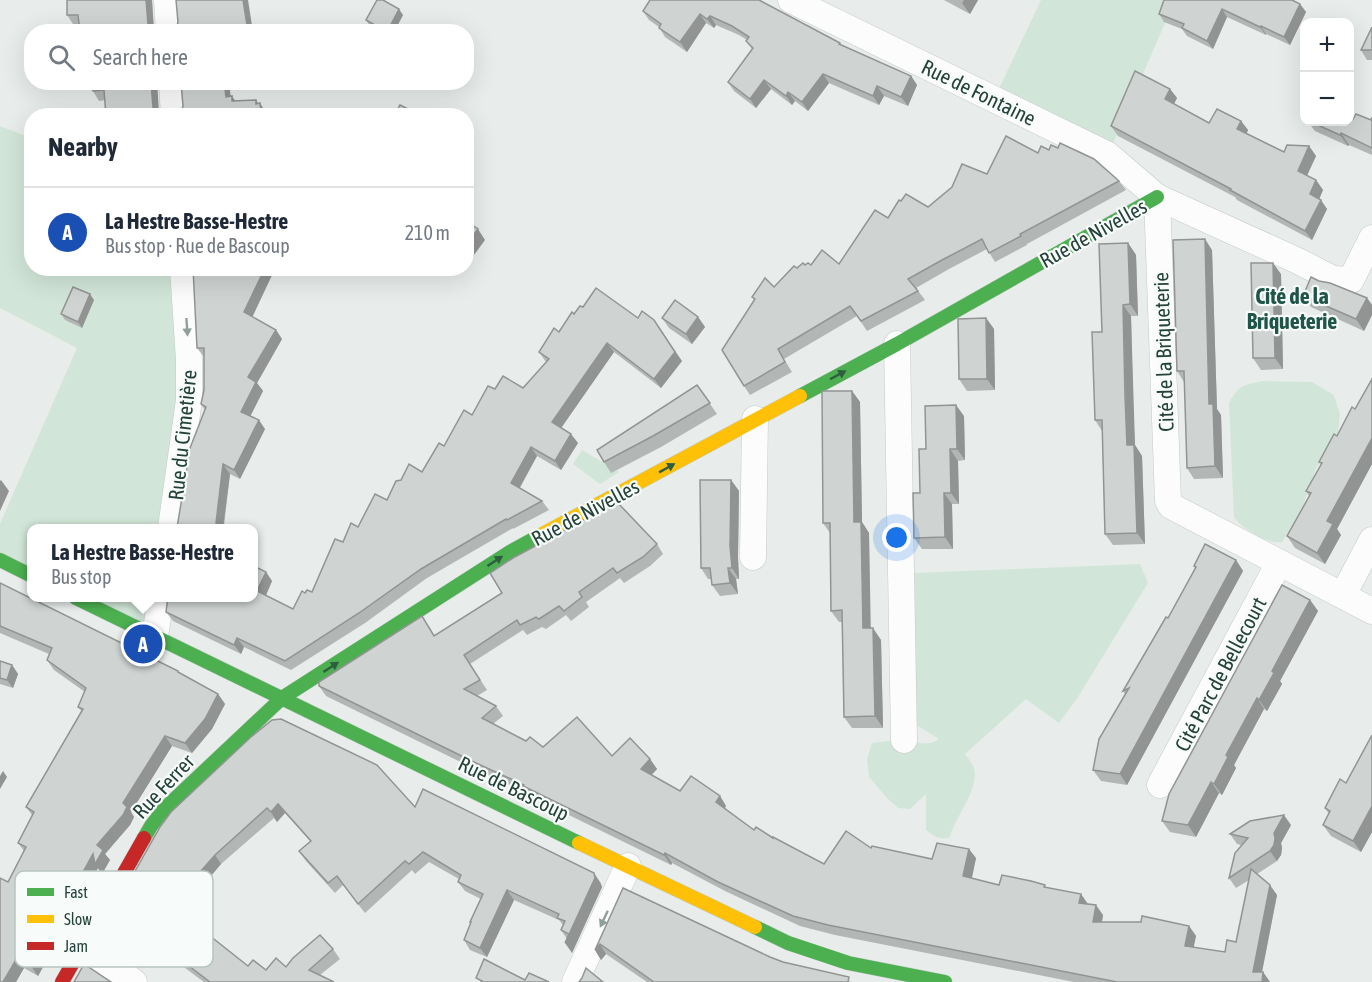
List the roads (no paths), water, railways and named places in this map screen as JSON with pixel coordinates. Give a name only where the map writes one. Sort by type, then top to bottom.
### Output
[{"type":"street","points":[[166,0],[168,24]]},
{"type":"street","name":"Rue de Fontaine","points":[[791,0],[1108,155],[1158,196]]},
{"type":"street","points":[[172,90],[174,108]]},
{"type":"street","name":"Rue de Nivelles","points":[[282,698],[510,552],[897,344],[1158,196],[1333,279],[1351,280],[1372,238]]},
{"type":"street","name":"Cité de la Briqueterie","points":[[1158,196],[1168,501],[1171,506],[1279,563]]},
{"type":"street","name":"Rue du Cimetière","points":[[172,524],[189,400],[184,276]]},
{"type":"street","points":[[897,344],[904,740]]},
{"type":"street","points":[[753,557],[755,419]]},
{"type":"street","points":[[1343,595],[1372,540]]},
{"type":"street","points":[[0,560],[27,574]]},
{"type":"street","points":[[1279,563],[1372,611]]},
{"type":"street","name":"Cité Parc de Bellecourt","points":[[1160,784],[1279,563]]},
{"type":"street","name":"Rue de Bascoup","points":[[86,602],[788,943],[848,963],[945,982]]},
{"type":"street","points":[[155,636],[160,602]]},
{"type":"street","name":"Rue Ferrer","points":[[126,871],[151,826],[164,809],[282,698]]},
{"type":"street","points":[[575,982],[628,866]]},
{"type":"street","name":"Rue Ferrer","points":[[62,982],[71,967]]},
{"type":"street","points":[[113,967],[135,982]]},
{"type":"place","name":"La Hestre Basse-Hestre","points":[[143,644]]},
{"type":"district","name":"Cité de la Briqueterie","points":[[1292,308]]}]
